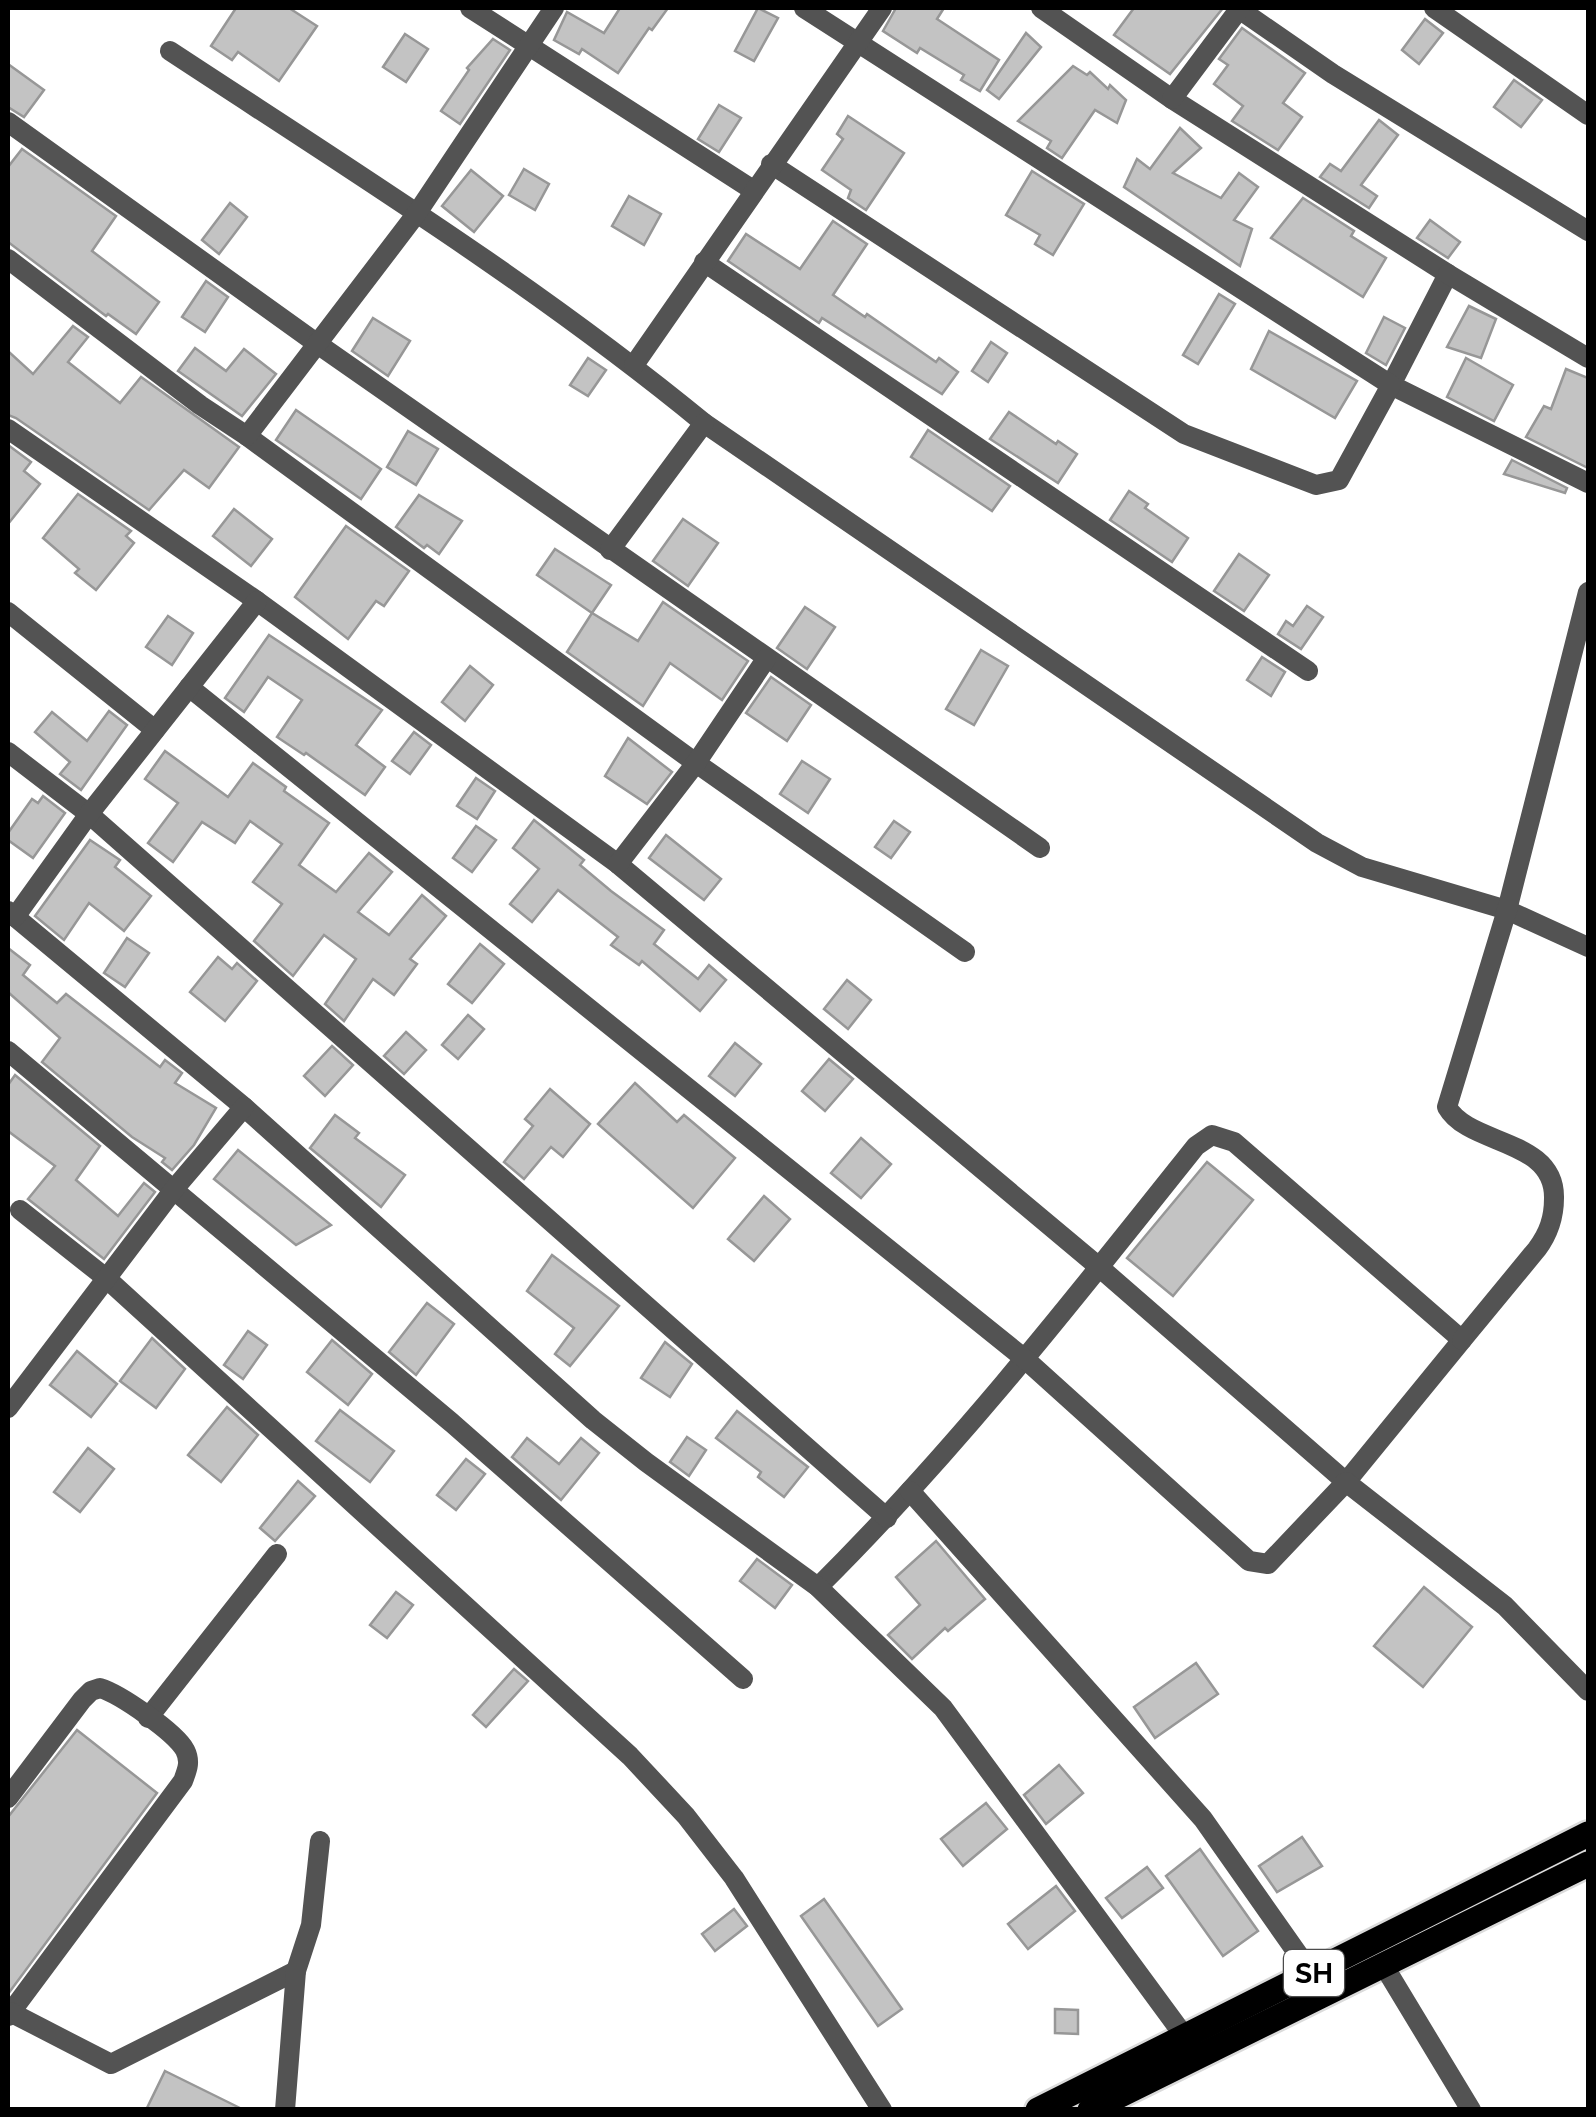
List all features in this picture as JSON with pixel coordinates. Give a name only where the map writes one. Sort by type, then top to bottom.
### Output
[{"type":"main road","name":"SH","points":[[1038,2110],[1588,1834]]},
{"type":"main road","name":"SH","points":[[1090,2110],[1588,1864]]},
{"type":"street","points":[[470,8],[752,190]]},
{"type":"street","points":[[247,436],[417,213],[554,8]]},
{"type":"street","points":[[804,8],[1391,385],[1588,483]]},
{"type":"street","points":[[634,366],[752,190],[882,8]]},
{"type":"street","points":[[1172,99],[1240,8],[1333,74],[1588,232]]},
{"type":"street","points":[[1434,8],[1588,115]]},
{"type":"street","points":[[1054,11],[1172,99],[1588,358]]},
{"type":"street","points":[[170,51],[417,213],[634,366],[704,423],[1317,844],[1362,867],[1507,910],[1588,947]]},
{"type":"street","points":[[8,122],[610,550],[1040,848]]},
{"type":"street","points":[[771,164],[1184,434],[1316,485],[1338,480],[1448,274]]},
{"type":"street","points":[[8,260],[200,406],[965,952]]},
{"type":"street","points":[[704,262],[1308,671]]},
{"type":"street","points":[[610,550],[704,423]]},
{"type":"street","points":[[8,429],[257,602],[618,864],[1099,1267],[1346,1482],[1504,1606],[1588,1691]]},
{"type":"street","points":[[189,687],[1025,1359],[1249,1561],[1268,1564],[1346,1482],[1537,1249],[1554,1213],[1549,1171],[1461,1120],[1447,1107],[1507,910],[1588,592]]},
{"type":"street","points":[[257,602],[11,914],[244,1107],[593,1420],[818,1587],[943,1708],[1186,2037]]},
{"type":"street","points":[[8,612],[154,730]]},
{"type":"street","points":[[618,864],[696,762],[766,659]]},
{"type":"street","points":[[8,752],[89,814],[888,1518]]},
{"type":"street","points":[[10,1057],[175,1188],[743,1679]]},
{"type":"street","points":[[8,1408],[175,1188],[244,1107]]},
{"type":"street","points":[[818,1587],[888,1518],[1025,1359],[1196,1146],[1212,1135],[1234,1142],[1462,1340]]},
{"type":"street","points":[[20,1210],[106,1278],[630,1756],[675,1804],[734,1878],[882,2110]]},
{"type":"street","points":[[910,1492],[1204,1819],[1312,1974]]},
{"type":"street","points":[[148,1718],[276,1554]]},
{"type":"street","points":[[8,1798],[91,1692],[100,1688],[112,1691],[178,1742],[189,1765],[184,1781],[9,2014],[110,2064],[296,1971]]},
{"type":"street","points":[[284,2110],[296,1971],[310,1925],[320,1841]]},
{"type":"street","points":[[1384,1966],[1471,2110]]},
{"type":"building","points":[[236,8],[289,8],[317,26],[279,81],[238,52],[232,60],[211,46]]},
{"type":"building","points":[[620,8],[668,8],[618,73],[582,49],[579,54],[554,40],[567,12],[604,33]]},
{"type":"building","points":[[758,8],[778,18],[754,61],[735,51]]},
{"type":"building","points":[[896,8],[944,8],[937,19],[999,60],[980,91],[961,80],[964,75],[920,48],[917,53],[883,31]]},
{"type":"building","points":[[1134,8],[1223,8],[1170,74],[1114,35]]},
{"type":"building","points":[[1425,19],[1443,33],[1419,64],[1402,50]]},
{"type":"building","points":[[1242,28],[1305,73],[1283,103],[1302,117],[1278,150],[1232,121],[1243,106],[1214,84],[1228,65],[1219,59]]},
{"type":"building","points":[[1026,33],[1041,47],[999,99],[987,90]]},
{"type":"building","points":[[405,34],[428,49],[406,82],[383,67]]},
{"type":"building","points":[[493,39],[510,50],[460,124],[441,111],[467,68]]},
{"type":"building","points":[[8,64],[44,90],[24,117],[8,107]]},
{"type":"building","points":[[1073,66],[1087,75],[1090,72],[1126,100],[1117,123],[1095,110],[1062,158],[1047,148],[1051,141],[1018,121]]},
{"type":"building","points":[[1514,80],[1542,100],[1521,127],[1494,107]]},
{"type":"building","points":[[719,105],[741,118],[719,152],[698,139]]},
{"type":"building","points":[[848,116],[904,153],[866,210],[848,198],[851,190],[822,170],[843,139],[837,134]]},
{"type":"building","points":[[1379,120],[1398,135],[1361,185],[1377,196],[1369,208],[1320,177],[1330,164],[1341,171]]},
{"type":"building","points":[[1180,128],[1201,148],[1173,173],[1221,198],[1239,173],[1258,187],[1234,220],[1252,229],[1240,266],[1124,187],[1137,159],[1150,169]]},
{"type":"building","points":[[22,149],[116,216],[92,251],[159,302],[136,334],[8,242],[8,167]]},
{"type":"building","points":[[524,169],[549,184],[535,210],[509,195]]},
{"type":"building","points":[[471,170],[503,196],[474,232],[442,206]]},
{"type":"building","points":[[1032,171],[1084,204],[1053,255],[1035,244],[1040,235],[1006,215]]},
{"type":"building","points":[[629,196],[661,214],[644,245],[612,226]]},
{"type":"building","points":[[1303,198],[1354,231],[1351,236],[1386,258],[1363,297],[1271,238]]},
{"type":"building","points":[[230,203],[247,217],[219,254],[202,240]]},
{"type":"building","points":[[1430,220],[1460,242],[1448,258],[1417,238]]},
{"type":"building","points":[[833,221],[867,244],[833,295],[936,362],[939,358],[958,372],[942,394],[822,318],[819,323],[728,261],[746,234],[800,269]]},
{"type":"building","points":[[206,281],[228,297],[205,332],[182,317]]},
{"type":"building","points":[[1219,294],[1235,304],[1198,364],[1183,355]]},
{"type":"building","points":[[1469,306],[1496,319],[1481,358],[1447,347]]},
{"type":"building","points":[[1384,317],[1405,328],[1386,365],[1366,353]]},
{"type":"building","points":[[373,318],[410,341],[388,376],[352,351]]},
{"type":"building","points":[[73,326],[88,337],[68,362],[120,403],[141,377],[239,447],[209,488],[184,470],[149,510],[8,415],[8,351],[33,374]]},
{"type":"building","points":[[1269,331],[1357,381],[1335,418],[1251,369]]},
{"type":"building","points":[[991,342],[1007,353],[988,382],[972,371]]},
{"type":"building","points":[[195,348],[226,371],[244,349],[276,374],[242,416],[178,371]]},
{"type":"building","points":[[588,358],[606,370],[588,396],[570,385]]},
{"type":"building","points":[[1466,358],[1513,385],[1494,421],[1447,397]]},
{"type":"building","points":[[1566,369],[1588,378],[1588,468],[1526,437],[1544,406],[1551,409]]},
{"type":"building","points":[[296,410],[381,469],[361,499],[276,440]]},
{"type":"building","points":[[1009,412],[1077,454],[1058,483],[990,439]]},
{"type":"building","points":[[928,430],[1010,486],[992,511],[911,457]]},
{"type":"building","points":[[408,431],[438,449],[416,485],[387,467]]},
{"type":"building","points":[[8,445],[31,462],[24,471],[40,484],[8,524]]},
{"type":"building","points":[[1512,460],[1567,488],[1565,493],[1504,474]]},
{"type":"building","points":[[1129,491],[1148,504],[1145,508],[1188,538],[1172,562],[1110,520]]},
{"type":"building","points":[[78,494],[131,531],[126,536],[134,543],[96,590],[75,573],[79,569],[43,538]]},
{"type":"building","points":[[419,495],[462,521],[439,554],[396,527]]},
{"type":"building","points":[[234,509],[272,539],[251,566],[213,536]]},
{"type":"building","points":[[683,519],[718,543],[688,586],[653,561]]},
{"type":"building","points":[[346,526],[409,571],[384,606],[376,601],[348,639],[295,597]]},
{"type":"building","points":[[555,549],[611,585],[592,613],[537,575]]},
{"type":"building","points":[[1239,554],[1269,575],[1244,611],[1214,591]]},
{"type":"building","points":[[663,602],[748,661],[722,700],[670,663],[643,706],[567,652],[592,613],[638,641]]},
{"type":"building","points":[[1307,606],[1323,617],[1301,649],[1278,634],[1286,621],[1293,626]]},
{"type":"building","points":[[805,607],[835,627],[807,669],[777,648]]},
{"type":"building","points":[[168,616],[193,633],[172,665],[146,647]]},
{"type":"building","points":[[269,635],[382,710],[356,745],[385,767],[365,795],[277,737],[302,700],[268,677],[244,712],[225,698]]},
{"type":"building","points":[[981,650],[1008,666],[974,725],[946,709]]},
{"type":"building","points":[[1262,657],[1285,672],[1271,696],[1247,680]]},
{"type":"building","points":[[470,666],[493,685],[465,721],[442,702]]},
{"type":"building","points":[[771,677],[811,705],[787,741],[746,713]]},
{"type":"building","points":[[109,711],[127,725],[81,790],[60,774],[70,762],[35,732],[52,712],[87,741]]},
{"type":"building","points":[[414,732],[431,745],[410,774],[392,761]]},
{"type":"building","points":[[628,738],[672,772],[647,804],[605,776]]},
{"type":"building","points":[[165,751],[228,797],[253,763],[286,787],[284,791],[329,823],[299,865],[336,892],[369,853],[392,872],[358,912],[389,935],[422,895],[446,916],[410,959],[417,964],[394,995],[373,979],[344,1021],[325,1004],[356,959],[324,935],[293,976],[254,941],[282,904],[253,882],[282,844],[250,821],[235,843],[202,822],[173,862],[148,843],[178,803],[145,779]]},
{"type":"building","points":[[802,761],[830,779],[808,813],[780,794]]},
{"type":"building","points":[[476,778],[495,791],[477,819],[457,806]]},
{"type":"building","points":[[43,796],[65,813],[33,858],[8,840],[8,833],[32,799],[38,803]]},
{"type":"building","points":[[534,820],[584,860],[580,865],[664,930],[654,944],[698,979],[709,965],[726,980],[700,1011],[642,961],[639,965],[611,945],[618,937],[558,890],[532,922],[510,904],[539,869],[513,848]]},
{"type":"building","points":[[894,821],[910,832],[891,858],[875,847]]},
{"type":"building","points":[[476,826],[496,840],[472,872],[453,858]]},
{"type":"building","points":[[666,835],[721,879],[704,900],[649,858]]},
{"type":"building","points":[[90,840],[120,860],[115,867],[151,896],[124,931],[89,903],[64,940],[35,916]]},
{"type":"building","points":[[127,938],[149,953],[125,987],[104,973]]},
{"type":"building","points":[[480,944],[504,964],[472,1003],[448,984]]},
{"type":"building","points":[[8,948],[30,965],[23,975],[57,1003],[66,994],[160,1067],[165,1060],[182,1073],[175,1083],[216,1108],[194,1145],[172,1170],[162,1162],[165,1158],[132,1137],[42,1062],[60,1038],[9,993],[8,996]]},
{"type":"building","points":[[218,957],[232,969],[237,963],[257,981],[225,1021],[190,992]]},
{"type":"building","points":[[847,980],[871,1000],[848,1029],[824,1009]]},
{"type":"building","points":[[468,1015],[484,1029],[458,1059],[442,1045]]},
{"type":"building","points":[[406,1032],[426,1050],[404,1074],[384,1056]]},
{"type":"building","points":[[735,1043],[761,1064],[735,1096],[709,1076]]},
{"type":"building","points":[[332,1046],[353,1065],[325,1096],[304,1076]]},
{"type":"building","points":[[829,1059],[853,1079],[825,1111],[802,1091]]},
{"type":"building","points":[[15,1075],[100,1146],[76,1180],[118,1216],[144,1183],[155,1192],[104,1259],[28,1199],[55,1166],[8,1131],[8,1085]]},
{"type":"building","points":[[635,1083],[677,1122],[684,1115],[735,1158],[693,1208],[598,1124]]},
{"type":"building","points":[[550,1089],[590,1124],[563,1157],[551,1147],[524,1179],[504,1162],[533,1126],[525,1119]]},
{"type":"building","points":[[335,1115],[359,1133],[355,1138],[405,1175],[381,1207],[310,1148]]},
{"type":"building","points":[[861,1138],[891,1164],[861,1198],[831,1173]]},
{"type":"building","points":[[238,1150],[331,1225],[296,1245],[214,1179]]},
{"type":"building","points":[[1207,1162],[1253,1200],[1173,1296],[1127,1258]]},
{"type":"building","points":[[764,1196],[790,1219],[754,1261],[728,1239]]},
{"type":"building","points":[[552,1255],[619,1306],[570,1366],[555,1354],[574,1328],[527,1291]]},
{"type":"building","points":[[427,1303],[454,1324],[416,1375],[389,1352]]},
{"type":"building","points":[[248,1331],[267,1345],[243,1379],[224,1365]]},
{"type":"building","points":[[152,1338],[185,1369],[156,1408],[120,1381]]},
{"type":"building","points":[[332,1340],[372,1374],[348,1405],[307,1372]]},
{"type":"building","points":[[665,1342],[692,1364],[670,1397],[641,1378]]},
{"type":"building","points":[[77,1351],[117,1384],[91,1417],[50,1385]]},
{"type":"building","points":[[227,1407],[258,1435],[221,1482],[188,1455]]},
{"type":"building","points":[[340,1410],[394,1451],[370,1482],[316,1441]]},
{"type":"building","points":[[737,1411],[808,1467],[784,1497],[758,1477],[761,1472],[716,1438]]},
{"type":"building","points":[[687,1437],[706,1450],[689,1476],[670,1462]]},
{"type":"building","points":[[527,1438],[559,1464],[581,1438],[599,1453],[561,1500],[512,1457]]},
{"type":"building","points":[[88,1448],[114,1469],[80,1512],[54,1492]]},
{"type":"building","points":[[466,1459],[485,1474],[456,1510],[437,1495]]},
{"type":"building","points":[[298,1481],[315,1496],[275,1541],[260,1528]]},
{"type":"building","points":[[936,1541],[985,1599],[912,1659],[888,1635],[920,1605],[896,1577]]},
{"type":"building","points":[[757,1559],[792,1585],[775,1608],[740,1581]]},
{"type":"building","points":[[1424,1587],[1472,1627],[1423,1687],[1374,1646]]},
{"type":"building","points":[[396,1592],[413,1605],[387,1638],[370,1625]]},
{"type":"building","points":[[1196,1663],[1218,1694],[1155,1738],[1134,1707]]},
{"type":"building","points":[[514,1669],[528,1681],[486,1727],[473,1715]]},
{"type":"building","points":[[77,1730],[157,1793],[8,1994],[8,1817]]},
{"type":"building","points":[[1059,1765],[1083,1793],[1046,1824],[1024,1795]]},
{"type":"building","points":[[986,1803],[1007,1829],[963,1866],[941,1839]]},
{"type":"building","points":[[1302,1837],[1322,1866],[1277,1892],[1259,1866]]},
{"type":"building","points":[[1200,1849],[1258,1931],[1223,1956],[1166,1876]]},
{"type":"building","points":[[1147,1867],[1163,1888],[1122,1918],[1106,1898]]},
{"type":"building","points":[[1056,1886],[1075,1911],[1028,1949],[1008,1924]]},
{"type":"building","points":[[824,1899],[902,2009],[878,2026],[801,1916]]},
{"type":"building","points":[[734,1909],[747,1926],[715,1951],[702,1934]]},
{"type":"building","points":[[1055,2009],[1078,2010],[1078,2034],[1055,2033]]},
{"type":"building","points":[[165,2071],[244,2110],[146,2110]]}]
